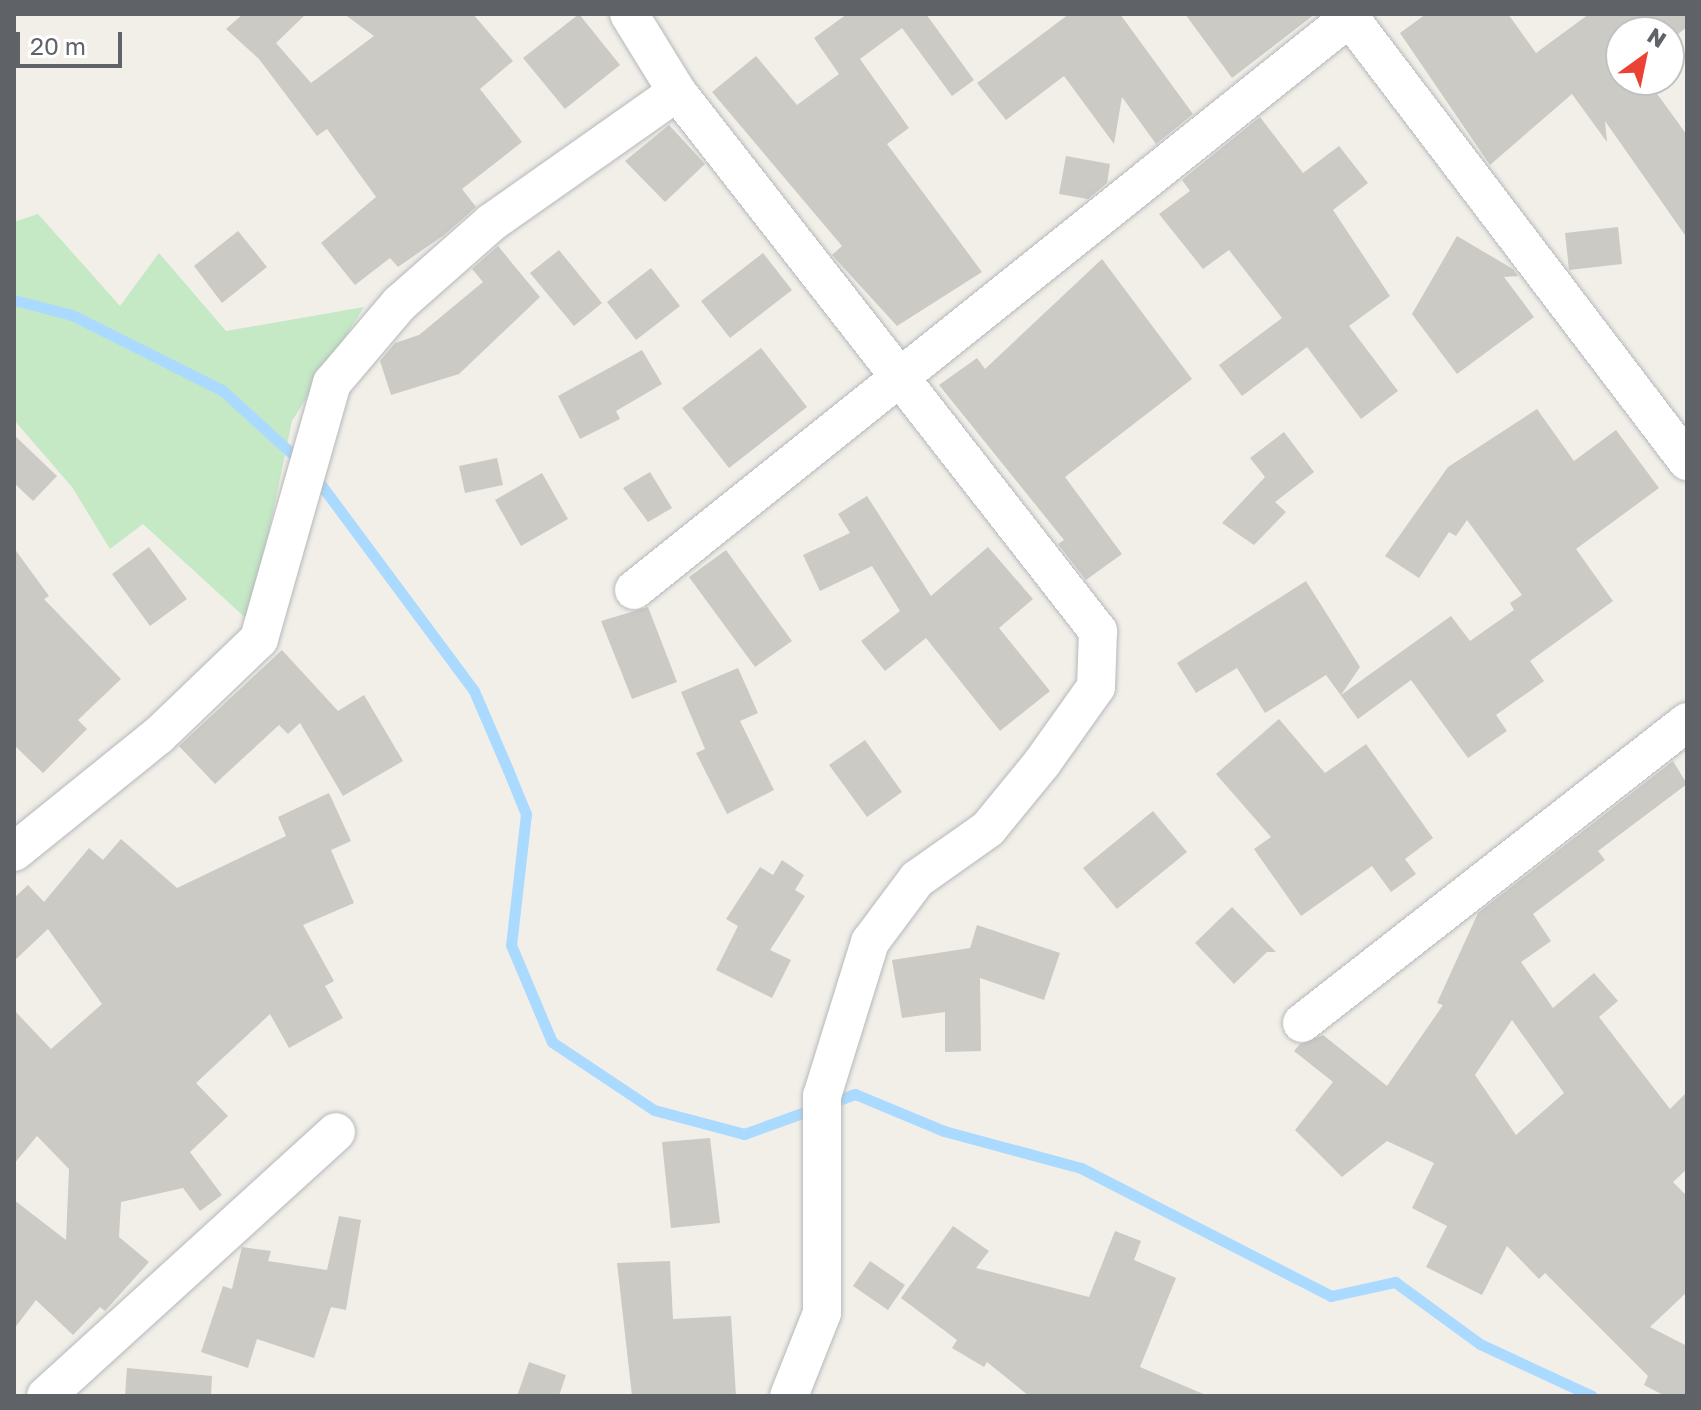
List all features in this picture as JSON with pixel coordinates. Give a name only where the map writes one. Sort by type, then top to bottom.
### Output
[{"type":"street","points":[[629,14],[677,92],[900,373],[1003,516],[1098,631],[1096,687],[988,829],[917,879],[870,942],[822,1096],[822,1313],[789,1396]]},
{"type":"street","points":[[634,590],[900,373],[1348,16],[1687,461]]},
{"type":"street","points":[[14,852],[158,736],[259,639],[332,383],[399,304],[492,222],[677,92]]},
{"type":"street","points":[[1302,1023],[1687,722]]},
{"type":"street","points":[[46,1396],[336,1132]]},
{"type":"green space","points":[[38,214],[120,306],[159,253],[226,331],[364,307],[292,421],[250,622],[143,524],[110,549],[72,487],[14,420],[14,222]]},
{"type":"building","points":[[243,14],[306,14],[276,43],[311,83],[374,36],[344,14],[473,14],[513,61],[480,89],[522,142],[462,189],[476,207],[444,235],[398,267],[390,258],[355,285],[321,243],[376,197],[327,129],[317,136],[259,59],[226,29]]},
{"type":"building","points":[[579,14],[620,65],[565,109],[523,58]]},
{"type":"building","points":[[847,14],[926,14],[974,80],[952,96],[902,28],[860,59],[909,128],[887,144],[982,272],[897,326],[832,255],[842,246],[712,92],[756,56],[797,105],[839,74],[814,38]]},
{"type":"building","points":[[1069,14],[1120,14],[1193,114],[1156,144],[1122,97],[1114,144],[1064,76],[1006,120],[977,83]]},
{"type":"building","points":[[1185,14],[1315,14],[1232,78]]},
{"type":"building","points":[[1426,14],[1508,14],[1536,53],[1589,14],[1687,14],[1685,29],[1685,16],[1605,16],[1605,96],[1659,96],[1687,135],[1687,238],[1605,121],[1607,142],[1572,94],[1490,165],[1400,33]]},
{"type":"building","points":[[1260,117],[1303,173],[1339,146],[1368,183],[1333,210],[1390,296],[1349,326],[1398,391],[1361,419],[1307,347],[1242,396],[1219,365],[1282,318],[1229,250],[1203,269],[1159,214],[1190,191],[1182,180]]},
{"type":"building","points":[[669,125],[705,164],[665,202],[625,161]]},
{"type":"building","points":[[1066,156],[1110,164],[1107,183],[1088,199],[1059,194]]},
{"type":"building","points":[[1618,227],[1622,264],[1569,270],[1565,233]]},
{"type":"building","points":[[238,231],[267,267],[222,303],[194,266]]},
{"type":"building","points":[[1457,236],[1513,269],[1518,276],[1504,277],[1534,317],[1457,374],[1412,314]]},
{"type":"building","points":[[498,246],[540,297],[459,374],[391,395],[380,361],[395,343],[419,335],[483,282],[472,269]]},
{"type":"building","points":[[559,250],[602,303],[574,326],[530,273]]},
{"type":"building","points":[[763,253],[792,290],[730,338],[701,301]]},
{"type":"building","points":[[1102,259],[1192,379],[1065,477],[1122,554],[1086,580],[1058,544],[1064,540],[939,385],[977,358],[985,369]]},
{"type":"building","points":[[651,268],[680,306],[636,340],[607,302]]},
{"type":"building","points":[[761,348],[807,407],[729,468],[682,408]]},
{"type":"building","points":[[642,350],[662,384],[616,411],[620,419],[580,439],[558,396]]},
{"type":"building","points":[[1537,409],[1574,461],[1616,430],[1659,488],[1576,549],[1613,601],[1530,661],[1544,681],[1496,715],[1507,731],[1468,758],[1411,680],[1358,719],[1326,675],[1265,713],[1237,668],[1196,693],[1177,663],[1306,581],[1360,667],[1341,695],[1451,616],[1470,641],[1514,610],[1510,603],[1522,595],[1467,520],[1456,536],[1449,532],[1419,578],[1385,556],[1448,467]]},
{"type":"building","points":[[1284,432],[1314,472],[1275,502],[1286,512],[1254,545],[1222,523],[1265,477],[1250,458]]},
{"type":"building","points":[[14,435],[57,476],[33,501],[14,483]]},
{"type":"building","points":[[497,458],[503,485],[465,493],[459,466]]},
{"type":"building","points":[[650,472],[672,508],[648,522],[623,488]]},
{"type":"building","points":[[542,473],[568,519],[521,546],[495,500]]},
{"type":"building","points":[[867,496],[931,596],[988,547],[1033,599],[999,628],[1050,691],[1000,731],[926,638],[885,671],[861,641],[900,611],[872,566],[820,591],[803,555],[850,533],[838,514]]},
{"type":"building","points":[[149,547],[187,599],[150,626],[112,574]]},
{"type":"building","points":[[14,548],[49,596],[44,599],[121,679],[78,720],[87,729],[43,773],[14,745]]},
{"type":"building","points":[[726,550],[792,641],[755,667],[689,577]]},
{"type":"building","points":[[648,607],[677,682],[632,699],[601,621]]},
{"type":"building","points":[[282,650],[338,711],[364,695],[403,761],[343,796],[300,723],[288,734],[279,725],[215,784],[179,746]]},
{"type":"building","points":[[738,668],[758,713],[740,721],[774,790],[727,814],[696,753],[705,749],[681,692]]},
{"type":"building","points":[[1279,719],[1325,773],[1366,744],[1433,838],[1405,859],[1416,874],[1391,892],[1372,866],[1301,916],[1254,849],[1271,837],[1216,774]]},
{"type":"building","points":[[865,740],[902,792],[867,817],[829,765]]},
{"type":"building","points":[[1673,761],[1687,784],[1598,851],[1605,860],[1533,914],[1551,941],[1521,962],[1553,1008],[1594,973],[1618,1001],[1599,1017],[1670,1109],[1687,1092],[1687,1169],[1673,1182],[1687,1196],[1687,1292],[1650,1327],[1687,1346],[1687,1396],[1665,1396],[1644,1385],[1648,1376],[1545,1273],[1539,1279],[1507,1246],[1482,1295],[1426,1267],[1447,1226],[1412,1208],[1434,1163],[1387,1141],[1342,1177],[1295,1130],[1333,1082],[1294,1051],[1300,1044],[1323,1035],[1387,1086],[1443,1005],[1437,1003],[1478,913]],"holes":[[[1512,1020],[1564,1093],[1516,1135],[1475,1075]]]},
{"type":"building","points":[[329,793],[351,841],[331,850],[354,903],[303,925],[334,981],[325,986],[343,1018],[289,1048],[270,1014],[196,1083],[228,1116],[190,1152],[222,1195],[200,1211],[183,1188],[121,1202],[119,1237],[149,1262],[105,1311],[100,1307],[73,1335],[36,1300],[14,1329],[14,1200],[66,1240],[69,1169],[37,1136],[14,1164],[14,1010],[51,1049],[102,1004],[48,929],[14,961],[14,898],[28,885],[44,902],[89,848],[103,860],[121,839],[177,888],[286,836],[278,817]]},
{"type":"building","points":[[1153,811],[1187,852],[1117,909],[1083,868]]},
{"type":"building","points":[[782,860],[804,875],[795,890],[805,896],[770,950],[791,960],[772,998],[716,970],[738,926],[726,919],[760,867],[773,875]]},
{"type":"building","points":[[1232,907],[1276,952],[1267,952],[1234,984],[1195,943]]},
{"type":"building","points":[[977,925],[1060,953],[1044,1000],[980,978],[981,1051],[945,1052],[945,1012],[902,1018],[892,960],[970,948]]},
{"type":"building","points":[[710,1138],[720,1223],[671,1228],[662,1142]]},
{"type":"building","points":[[339,1216],[361,1220],[346,1310],[331,1307],[314,1358],[257,1339],[248,1368],[201,1352],[223,1286],[232,1289],[242,1247],[271,1251],[268,1261],[327,1270]]},
{"type":"building","points":[[953,1226],[989,1251],[976,1268],[1089,1297],[1115,1231],[1141,1241],[1134,1260],[1176,1278],[1140,1367],[1208,1396],[1029,1396],[987,1362],[984,1367],[952,1348],[957,1340],[901,1298]]},
{"type":"building","points":[[670,1261],[673,1319],[731,1316],[736,1396],[632,1396],[617,1263]]},
{"type":"building","points":[[870,1261],[905,1285],[888,1310],[853,1286]]},
{"type":"building","points":[[529,1362],[566,1375],[559,1396],[517,1396]]},
{"type":"building","points":[[127,1368],[212,1376],[211,1396],[125,1396]]},
{"type":"waterway","points":[[14,300],[72,315],[222,390],[301,462]]},
{"type":"waterway","points":[[313,474],[474,691],[508,770],[526,814],[511,945],[552,1042],[654,1110],[744,1134],[855,1094],[944,1131],[1081,1168],[1331,1296],[1395,1282],[1480,1344],[1592,1396]]}]
